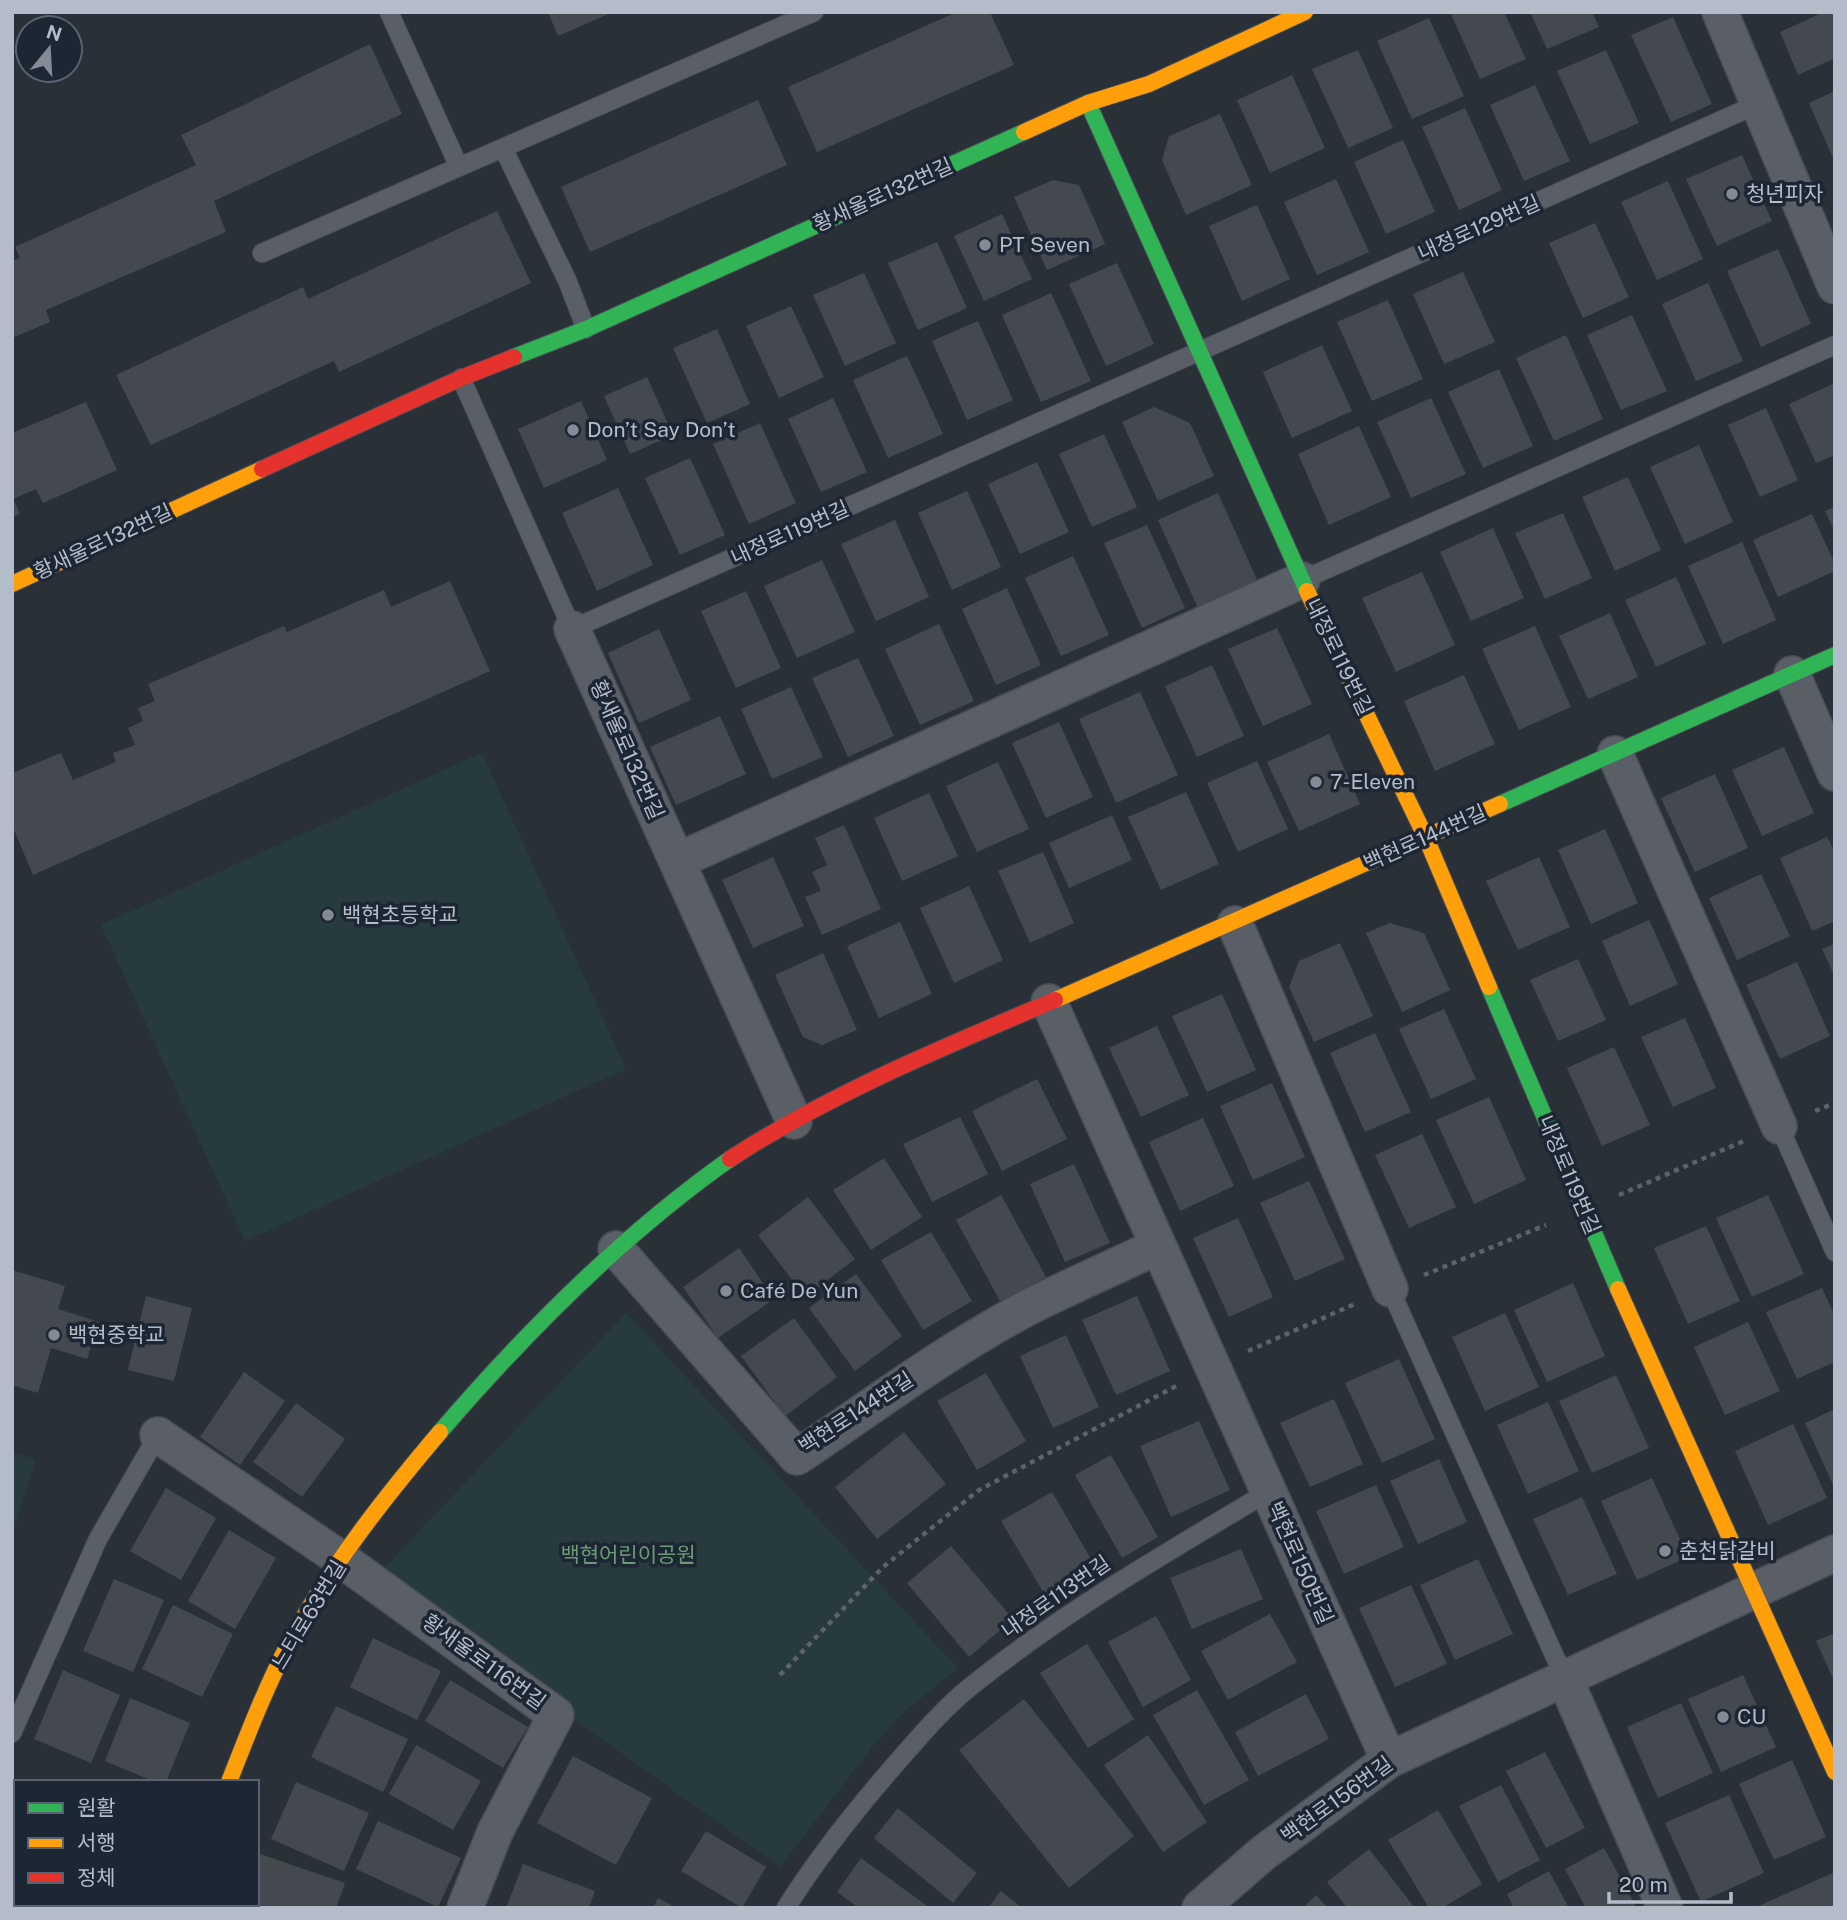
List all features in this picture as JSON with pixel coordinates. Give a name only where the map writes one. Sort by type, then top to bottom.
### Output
[{"type":"street","name":"황새울로132번길","points":[[12,584],[461,378],[586,329],[1088,103],[1149,83],[1305,12]]},
{"type":"street","points":[[1720,12],[1835,286]]},
{"type":"street","name":"내정로119번길","points":[[1088,103],[1301,580],[1426,838],[1583,1210],[1835,1772]]},
{"type":"street","name":"내정로119번길","points":[[677,861],[1301,580]]},
{"type":"street","name":"황새울로132번길","points":[[572,629],[794,1121]]},
{"type":"street","name":"백현로144번길","points":[[414,1462],[501,1365],[616,1249],[684,1191],[794,1121],[953,1043],[1235,923],[1835,655]]},
{"type":"street","points":[[1791,674],[1835,772]]},
{"type":"street","points":[[1615,754],[1779,1126]]},
{"type":"street","points":[[1235,923],[1390,1289]]},
{"type":"street","points":[[1049,1002],[1213,1367]]},
{"type":"street","name":"백현로144번길","points":[[616,1249],[797,1457],[908,1380],[985,1332],[1027,1308],[1158,1246]]},
{"type":"street","name":"백현로150번길","points":[[1213,1367],[1389,1760]]},
{"type":"street","points":[[158,1435],[341,1559]]},
{"type":"street","name":"느티로63번길","points":[[230,1780],[273,1675],[341,1559],[414,1462]]},
{"type":"street","name":"백현로156번길","points":[[1200,1908],[1262,1854],[1389,1760],[1835,1553]]},
{"type":"street","name":"황새울로116번길","points":[[341,1559],[556,1715],[495,1832],[465,1908]]},
{"type":"street","points":[[1564,1677],[1665,1908]]},
{"type":"lane","points":[[389,12],[459,167]]},
{"type":"lane","points":[[262,253],[814,12]]},
{"type":"lane","name":"내정로129번길","points":[[1200,352],[1758,104]]},
{"type":"lane","points":[[503,148],[567,280],[586,329]]},
{"type":"lane","points":[[1301,580],[1835,345]]},
{"type":"lane","name":"내정로119번길","points":[[572,629],[1200,352]]},
{"type":"lane","name":"황새울로132번길","points":[[461,378],[572,629]]},
{"type":"lane","points":[[1779,1126],[1835,1252]]},
{"type":"lane","points":[[1390,1289],[1564,1677]]},
{"type":"lane","points":[[12,1733],[98,1539],[158,1435]]},
{"type":"lane","name":"내정로113번길","points":[[786,1908],[819,1857],[892,1768],[967,1689],[1060,1618],[1268,1492]]},
{"type":"path","points":[[780,1675],[883,1567],[979,1490],[1213,1367],[1390,1289],[1835,1102]]},
{"type":"green space","points":[[482,753],[626,1069],[245,1241],[101,925]]},
{"type":"green space","name":"백현어린이공원","points":[[626,1313],[958,1668],[902,1714],[876,1742],[780,1867],[376,1577]]},
{"type":"green space","points":[[12,1452],[36,1459],[12,1535]]},
{"type":"building","points":[[548,12],[613,12],[558,36]]},
{"type":"building","points":[[957,12],[990,12],[1014,65],[817,152],[788,87]]},
{"type":"building","points":[[1504,12],[1526,59],[1480,79],[1451,14]]},
{"type":"building","points":[[1530,12],[1592,12],[1599,27],[1547,49]]},
{"type":"building","points":[[1824,12],[1835,12],[1835,58],[1798,75],[1780,32]]},
{"type":"building","points":[[1673,17],[1712,104],[1671,122],[1631,35]]},
{"type":"building","points":[[1429,18],[1464,96],[1412,119],[1377,41]]},
{"type":"building","points":[[370,44],[402,114],[214,201],[226,232],[46,310],[50,322],[12,338],[12,261],[20,258],[15,247],[196,165],[181,135]]},
{"type":"building","points":[[1358,50],[1393,128],[1348,148],[1312,69]]},
{"type":"building","points":[[1606,50],[1639,123],[1590,144],[1557,71]]},
{"type":"building","points":[[1292,75],[1325,148],[1270,173],[1237,100]]},
{"type":"building","points":[[1535,85],[1570,161],[1524,181],[1490,105]]},
{"type":"building","points":[[1835,91],[1835,155],[1832,156],[1809,103]]},
{"type":"building","points":[[758,100],[787,165],[590,252],[561,187]]},
{"type":"building","points":[[1465,108],[1502,190],[1459,210],[1422,127]]},
{"type":"building","points":[[1220,114],[1252,185],[1186,215],[1162,160],[1169,136]]},
{"type":"building","points":[[1403,140],[1435,212],[1386,234],[1354,162]]},
{"type":"building","points":[[1742,155],[1772,221],[1717,246],[1686,179]]},
{"type":"building","points":[[1336,179],[1369,252],[1317,275],[1284,202]]},
{"type":"building","points":[[1053,180],[1079,185],[1105,244],[1047,270],[1014,197]]},
{"type":"building","points":[[1668,181],[1703,259],[1657,280],[1621,202]]},
{"type":"building","points":[[1257,205],[1290,279],[1242,301],[1209,226]]},
{"type":"building","points":[[497,211],[531,283],[339,372],[334,361],[151,445],[116,375],[303,287],[308,299]]},
{"type":"building","points":[[1002,214],[1032,279],[984,301],[954,236]]},
{"type":"building","points":[[1595,223],[1629,297],[1583,318],[1549,243]]},
{"type":"building","points":[[937,242],[967,308],[918,330],[888,263]]},
{"type":"building","points":[[1778,249],[1811,324],[1761,347],[1727,271]]},
{"type":"building","points":[[1117,263],[1154,344],[1106,366],[1069,284]]},
{"type":"building","points":[[1463,272],[1495,342],[1444,364],[1413,294]]},
{"type":"building","points":[[864,273],[896,343],[845,366],[813,295]]},
{"type":"building","points":[[1708,283],[1743,361],[1696,381],[1662,304]]},
{"type":"building","points":[[1051,293],[1091,381],[1041,402],[1002,315]]},
{"type":"building","points":[[1388,300],[1423,379],[1372,401],[1337,322]]},
{"type":"building","points":[[791,306],[824,377],[779,398],[746,326]]},
{"type":"building","points":[[1632,315],[1667,391],[1621,410],[1587,335]]},
{"type":"building","points":[[978,321],[1013,400],[967,420],[932,341]]},
{"type":"building","points":[[717,329],[750,404],[707,423],[673,348]]},
{"type":"building","points":[[1566,335],[1603,419],[1554,441],[1516,358]]},
{"type":"building","points":[[1322,345],[1352,411],[1292,438],[1263,372]]},
{"type":"building","points":[[907,356],[943,434],[888,458],[853,380]]},
{"type":"building","points":[[1499,369],[1533,446],[1483,468],[1448,392]]},
{"type":"building","points":[[647,377],[673,435],[630,454],[604,396]]},
{"type":"building","points":[[1835,383],[1835,455],[1816,463],[1789,404]]},
{"type":"building","points":[[833,398],[867,472],[821,492],[788,419]]},
{"type":"building","points":[[1431,398],[1466,474],[1411,498],[1377,422]]},
{"type":"building","points":[[581,401],[607,460],[544,488],[518,429]]},
{"type":"building","points":[[86,402],[117,470],[43,503],[36,489],[13,499],[20,514],[12,517],[12,433]]},
{"type":"building","points":[[1154,407],[1190,423],[1214,476],[1158,501],[1122,422]]},
{"type":"building","points":[[1766,408],[1798,480],[1760,497],[1728,425]]},
{"type":"building","points":[[760,423],[796,503],[749,524],[713,444]]},
{"type":"building","points":[[1359,426],[1391,497],[1329,525],[1298,454]]},
{"type":"building","points":[[1104,434],[1137,507],[1092,527],[1059,454]]},
{"type":"building","points":[[1699,445],[1733,522],[1685,544],[1650,467]]},
{"type":"building","points":[[690,458],[725,535],[680,555],[645,478]]},
{"type":"building","points":[[1037,462],[1069,532],[1020,554],[988,484]]},
{"type":"building","points":[[1628,477],[1661,550],[1615,571],[1582,497]]},
{"type":"building","points":[[618,488],[653,565],[597,591],[562,513]]},
{"type":"building","points":[[967,491],[1001,567],[952,590],[918,513]]},
{"type":"building","points":[[1218,493],[1258,582],[1198,608],[1158,520]]},
{"type":"building","points":[[1835,507],[1835,532],[1825,511]]},
{"type":"building","points":[[1563,513],[1592,578],[1545,599],[1515,533]]},
{"type":"building","points":[[1812,514],[1835,564],[1835,571],[1778,597],[1753,540]]},
{"type":"building","points":[[895,520],[929,597],[876,621],[841,544]]},
{"type":"building","points":[[1147,525],[1185,608],[1142,628],[1104,543]]},
{"type":"building","points":[[1493,528],[1524,598],[1471,621],[1440,552]]},
{"type":"building","points":[[1742,542],[1776,620],[1723,644],[1688,566]]},
{"type":"building","points":[[1073,556],[1109,635],[1061,656],[1025,578]]},
{"type":"building","points":[[822,560],[855,632],[797,658],[764,586]]},
{"type":"building","points":[[1422,572],[1455,645],[1396,672],[1362,598]]},
{"type":"building","points":[[1676,577],[1706,644],[1656,667],[1625,600]]},
{"type":"building","points":[[450,581],[490,671],[33,875],[12,825],[12,773],[61,753],[73,780],[116,762],[113,753],[135,745],[128,728],[143,721],[138,708],[155,701],[148,684],[284,626],[287,632],[384,590],[391,607]]},
{"type":"building","points":[[1007,588],[1041,665],[996,685],[962,609]]},
{"type":"building","points":[[746,591],[781,668],[736,688],[701,611]]},
{"type":"building","points":[[1610,613],[1638,677],[1588,699],[1559,636]]},
{"type":"building","points":[[939,624],[974,701],[920,725],[885,649]]},
{"type":"building","points":[[1535,626],[1571,707],[1519,730],[1482,649]]},
{"type":"building","points":[[1277,628],[1312,704],[1263,726],[1228,649]]},
{"type":"building","points":[[659,629],[691,700],[639,723],[608,653]]},
{"type":"building","points":[[858,658],[894,736],[848,757],[812,678]]},
{"type":"building","points":[[1212,665],[1244,736],[1197,757],[1165,686]]},
{"type":"building","points":[[1464,675],[1495,744],[1435,771],[1404,701]]},
{"type":"building","points":[[791,687],[823,757],[772,779],[741,709]]},
{"type":"building","points":[[1140,692],[1178,775],[1116,803],[1079,719]]},
{"type":"building","points":[[720,716],[746,774],[676,805],[650,747]]},
{"type":"building","points":[[1059,722],[1093,797],[1046,818],[1012,743]]},
{"type":"building","points":[[1329,734],[1360,804],[1299,831],[1267,762]]},
{"type":"building","points":[[1784,747],[1814,813],[1762,836],[1732,770]]},
{"type":"building","points":[[1257,761],[1288,829],[1238,852],[1207,783]]},
{"type":"building","points":[[998,762],[1029,829],[977,852],[946,786]]},
{"type":"building","points":[[1715,774],[1748,848],[1695,872],[1661,798]]},
{"type":"building","points":[[1186,792],[1219,864],[1161,890],[1128,817]]},
{"type":"building","points":[[929,793],[958,856],[902,881],[874,818]]},
{"type":"building","points":[[1112,815],[1132,860],[1069,888],[1049,843]]},
{"type":"building","points":[[844,825],[881,909],[822,935],[805,897],[821,891],[812,872],[827,865],[815,838]]},
{"type":"building","points":[[1605,829],[1638,903],[1591,924],[1558,850]]},
{"type":"building","points":[[1827,837],[1835,853],[1835,921],[1812,931],[1780,858]]},
{"type":"building","points":[[1043,852],[1074,923],[1030,943],[998,871]]},
{"type":"building","points":[[773,857],[804,926],[753,948],[722,880]]},
{"type":"building","points":[[1539,857],[1570,927],[1518,950],[1486,881]]},
{"type":"building","points":[[1761,874],[1790,936],[1737,960],[1709,898]]},
{"type":"building","points":[[969,886],[1003,960],[954,983],[920,908]]},
{"type":"building","points":[[1649,920],[1678,984],[1630,1006],[1602,941]]},
{"type":"building","points":[[900,922],[932,994],[879,1018],[847,946]]},
{"type":"building","points":[[1390,923],[1424,933],[1450,990],[1402,1012],[1366,933]]},
{"type":"building","points":[[1340,943],[1373,1016],[1314,1042],[1289,987],[1299,961]]},
{"type":"building","points":[[1835,944],[1835,977],[1822,949]]},
{"type":"building","points":[[823,953],[857,1030],[822,1045],[803,1037],[775,975]]},
{"type":"building","points":[[1578,959],[1606,1020],[1558,1041],[1530,980]]},
{"type":"building","points":[[1797,962],[1830,1036],[1780,1059],[1746,985]]},
{"type":"building","points":[[1222,994],[1256,1070],[1207,1092],[1172,1016]]},
{"type":"building","points":[[1444,1009],[1476,1079],[1431,1099],[1399,1029]]},
{"type":"building","points":[[1685,1018],[1716,1088],[1673,1107],[1641,1037]]},
{"type":"building","points":[[1157,1026],[1189,1095],[1141,1117],[1109,1048]]},
{"type":"building","points":[[1375,1033],[1411,1112],[1365,1132],[1330,1053]]},
{"type":"building","points":[[1614,1047],[1650,1125],[1602,1146],[1567,1068]]},
{"type":"building","points":[[1037,1079],[1067,1139],[1002,1171],[972,1111]]},
{"type":"building","points":[[1272,1083],[1305,1157],[1253,1180],[1220,1106]]},
{"type":"building","points":[[1489,1097],[1526,1180],[1474,1204],[1436,1120]]},
{"type":"building","points":[[960,1117],[988,1174],[932,1202],[903,1144]]},
{"type":"building","points":[[1203,1118],[1234,1186],[1180,1211],[1149,1142]]},
{"type":"building","points":[[1422,1134],[1456,1207],[1409,1228],[1375,1155]]},
{"type":"building","points":[[884,1158],[922,1217],[871,1250],[833,1190]]},
{"type":"building","points":[[1074,1164],[1110,1243],[1065,1262],[1030,1184]]},
{"type":"building","points":[[1309,1181],[1345,1259],[1295,1281],[1260,1203]]},
{"type":"building","points":[[1001,1195],[1046,1277],[1000,1301],[956,1220]]},
{"type":"building","points":[[1768,1195],[1804,1274],[1752,1297],[1716,1218]]},
{"type":"building","points":[[808,1197],[855,1259],[805,1297],[758,1235]]},
{"type":"building","points":[[1238,1218],[1273,1297],[1229,1317],[1193,1238]]},
{"type":"building","points":[[1706,1226],[1740,1301],[1688,1324],[1654,1248]]},
{"type":"building","points":[[931,1232],[972,1301],[923,1330],[881,1260]]},
{"type":"building","points":[[739,1248],[774,1299],[718,1338],[683,1287]]},
{"type":"building","name":"백현중학교","points":[[12,1270],[65,1286],[58,1309],[99,1322],[87,1359],[51,1348],[38,1393],[12,1385]]},
{"type":"building","points":[[856,1274],[902,1336],[855,1371],[809,1308]]},
{"type":"building","points":[[1573,1283],[1605,1356],[1547,1382],[1514,1310]]},
{"type":"building","points":[[1822,1288],[1835,1316],[1835,1362],[1797,1379],[1766,1312]]},
{"type":"building","points":[[146,1296],[192,1308],[174,1381],[128,1370]]},
{"type":"building","points":[[1137,1296],[1170,1371],[1116,1395],[1082,1320]]},
{"type":"building","points":[[1505,1313],[1539,1387],[1485,1411],[1452,1337]]},
{"type":"building","points":[[794,1318],[837,1377],[785,1416],[741,1356]]},
{"type":"building","points":[[1748,1322],[1780,1391],[1725,1415],[1694,1347]]},
{"type":"building","points":[[1066,1335],[1099,1407],[1053,1428],[1020,1356]]},
{"type":"building","points":[[1399,1359],[1435,1439],[1382,1463],[1345,1383]]},
{"type":"building","points":[[244,1372],[285,1401],[240,1465],[200,1437]]},
{"type":"building","points":[[986,1373],[1026,1441],[977,1470],[937,1401]]},
{"type":"building","points":[[1616,1375],[1649,1448],[1592,1473],[1559,1401]]},
{"type":"building","points":[[1334,1399],[1363,1464],[1310,1487],[1280,1423]]},
{"type":"building","points":[[1548,1402],[1579,1471],[1528,1494],[1497,1425]]},
{"type":"building","points":[[296,1403],[345,1439],[302,1497],[253,1462]]},
{"type":"building","points":[[1835,1409],[1835,1489],[1805,1423]]},
{"type":"building","points":[[1199,1421],[1230,1490],[1171,1517],[1140,1446]]},
{"type":"building","points":[[1793,1424],[1827,1498],[1768,1525],[1735,1451]]},
{"type":"building","points":[[904,1432],[946,1484],[877,1539],[835,1487]]},
{"type":"building","points":[[1111,1455],[1158,1537],[1122,1558],[1075,1475]]},
{"type":"building","points":[[1439,1459],[1467,1522],[1418,1544],[1390,1481]]},
{"type":"building","points":[[1652,1478],[1688,1557],[1637,1580],[1601,1501]]},
{"type":"building","points":[[1376,1485],[1404,1547],[1344,1574],[1316,1511]]},
{"type":"building","points":[[166,1488],[216,1518],[181,1580],[130,1551]]},
{"type":"building","points":[[1052,1492],[1098,1571],[1048,1600],[1001,1521]]},
{"type":"building","points":[[1582,1497],[1617,1574],[1568,1595],[1533,1519]]},
{"type":"building","points":[[229,1530],[276,1558],[235,1629],[188,1601]]},
{"type":"building","points":[[951,1546],[1013,1619],[969,1657],[907,1583]]},
{"type":"building","points":[[1241,1549],[1263,1599],[1192,1629],[1170,1578]]},
{"type":"building","points":[[1478,1559],[1513,1634],[1455,1660],[1420,1585]]},
{"type":"building","points":[[114,1579],[164,1600],[133,1672],[83,1651]]},
{"type":"building","points":[[1411,1585],[1447,1664],[1395,1687],[1359,1608]]},
{"type":"building","points":[[173,1605],[233,1634],[202,1697],[142,1669]]},
{"type":"building","points":[[1270,1614],[1297,1662],[1228,1700],[1201,1651]]},
{"type":"building","points":[[1156,1616],[1191,1680],[1143,1707],[1108,1642]]},
{"type":"building","points":[[1835,1633],[1835,1683],[1816,1641]]},
{"type":"building","points":[[373,1638],[441,1671],[417,1720],[350,1687]]},
{"type":"building","points":[[1087,1644],[1134,1719],[1088,1748],[1040,1673]]},
{"type":"building","points":[[63,1670],[120,1695],[91,1763],[34,1739]]},
{"type":"building","points":[[1743,1675],[1776,1747],[1721,1772],[1688,1699]]},
{"type":"building","points":[[450,1680],[528,1727],[503,1768],[425,1721]]},
{"type":"building","points":[[1197,1690],[1249,1780],[1204,1805],[1153,1715]]},
{"type":"building","points":[[1306,1694],[1329,1739],[1258,1776],[1235,1732]]},
{"type":"building","points":[[130,1698],[190,1723],[167,1780],[150,1780],[105,1761]]},
{"type":"building","points":[[1024,1699],[1134,1836],[1069,1888],[959,1750]]},
{"type":"building","points":[[1681,1703],[1713,1773],[1658,1798],[1627,1727]]},
{"type":"building","points":[[336,1706],[408,1739],[383,1792],[311,1757]]},
{"type":"building","points":[[1148,1735],[1207,1822],[1163,1852],[1104,1765]]},
{"type":"building","points":[[416,1745],[481,1781],[453,1830],[389,1794]]},
{"type":"building","points":[[1545,1752],[1585,1828],[1546,1848],[1506,1771]]},
{"type":"building","points":[[573,1756],[652,1798],[616,1865],[537,1823]]},
{"type":"building","points":[[1792,1760],[1826,1837],[1774,1860],[1739,1784]]},
{"type":"building","points":[[296,1782],[369,1813],[344,1871],[271,1839]]},
{"type":"building","points":[[1501,1785],[1540,1860],[1498,1882],[1459,1806]]},
{"type":"building","points":[[1729,1795],[1764,1873],[1701,1902],[1665,1823]]},
{"type":"building","points":[[14,1798],[14,1856],[12,1855]]},
{"type":"building","points":[[898,1808],[977,1873],[953,1903],[874,1838]]},
{"type":"building","points":[[1438,1810],[1482,1884],[1442,1908],[1429,1908],[1388,1840]]},
{"type":"building","points":[[378,1821],[461,1858],[438,1907],[356,1869]]},
{"type":"building","points":[[706,1831],[766,1867],[742,1908],[681,1871]]},
{"type":"building","points":[[1604,1848],[1637,1908],[1586,1908],[1565,1869]]},
{"type":"building","points":[[1369,1849],[1415,1908],[1347,1908],[1327,1882]]},
{"type":"building","points":[[260,1854],[345,1883],[336,1908],[242,1908],[259,1906]]},
{"type":"building","points":[[861,1858],[930,1908],[859,1908],[837,1892]]},
{"type":"building","points":[[523,1864],[595,1891],[589,1908],[506,1908]]},
{"type":"building","points":[[1549,1871],[1569,1908],[1514,1908],[1507,1894]]},
{"type":"building","points":[[1835,1872],[1835,1908],[1754,1908]]},
{"type":"building","points":[[1001,1891],[1022,1908],[988,1908]]},
{"type":"building","points":[[1316,1895],[1328,1908],[1303,1908]]},
{"type":"building","points":[[658,1898],[677,1908],[653,1908]]},
{"type":"traffic: fast","points":[[1088,103],[1307,591]]},
{"type":"traffic: fast","points":[[514,357],[586,329],[1024,132]]},
{"type":"traffic: fast","points":[[1500,804],[1835,655]]},
{"type":"traffic: fast","points":[[1489,987],[1618,1289]]},
{"type":"traffic: fast","points":[[440,1432],[506,1358],[613,1252],[690,1188],[730,1159]]},
{"type":"traffic: slow","points":[[1024,132],[1088,103],[1149,84],[1305,12]]},
{"type":"traffic: slow","points":[[12,584],[262,469]]},
{"type":"traffic: slow","points":[[1307,591],[1426,838],[1489,987]]},
{"type":"traffic: slow","points":[[1055,1000],[1500,804]]},
{"type":"traffic: slow","points":[[1618,1289],[1835,1772]]},
{"type":"traffic: slow","points":[[230,1780],[272,1678],[304,1616],[358,1534],[440,1432]]},
{"type":"traffic: jam","points":[[262,469],[461,378],[514,357]]},
{"type":"traffic: jam","points":[[730,1159],[768,1135],[848,1092],[1055,1000]]},
{"type":"place","name":"청년피자","points":[[1732,194]]},
{"type":"place","name":"PT Seven","points":[[985,245]]},
{"type":"place","name":"Don’t Say Don’t","points":[[573,430]]},
{"type":"place","name":"7-Eleven","points":[[1316,782]]},
{"type":"place","name":"백현초등학교","points":[[328,915]]},
{"type":"place","name":"Café De Yun","points":[[726,1291]]},
{"type":"place","name":"백현중학교","points":[[54,1335]]},
{"type":"place","name":"춘천닭갈비","points":[[1665,1551]]},
{"type":"place","name":"CU","points":[[1723,1717]]}]
